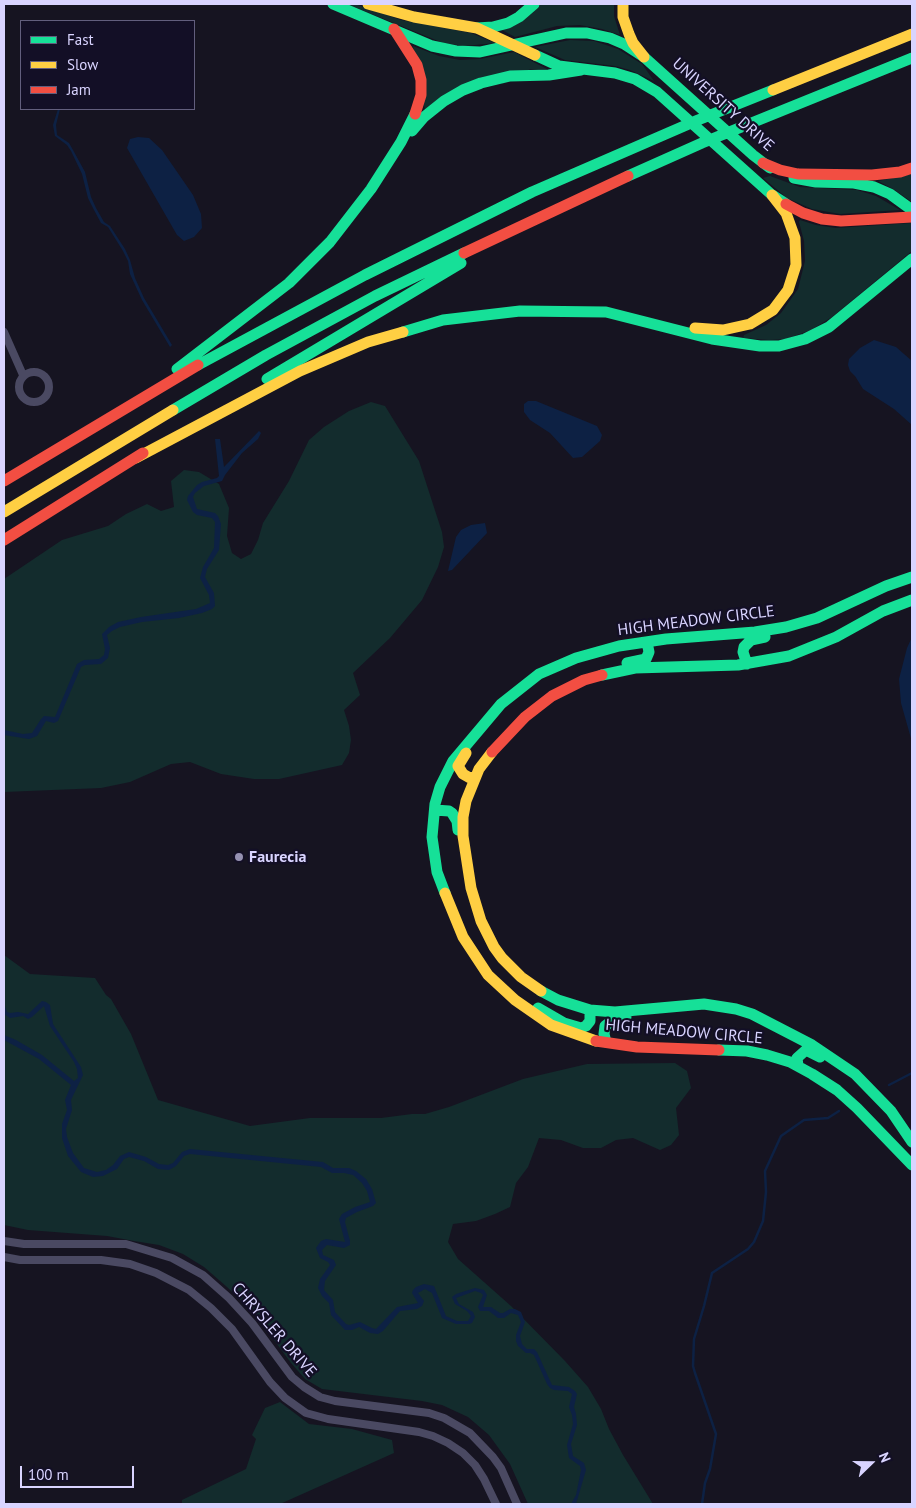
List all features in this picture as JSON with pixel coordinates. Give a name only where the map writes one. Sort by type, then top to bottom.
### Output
[{"type":"main road","name":"UNIVERSITY DRIVE","points":[[333,4],[432,46],[456,51],[480,52],[556,34],[588,33],[610,38],[624,44],[644,57],[753,155],[779,173],[797,179],[854,183],[874,188],[890,194],[912,210]]},
{"type":"main road","points":[[368,4],[414,17],[477,28],[493,27],[508,23],[519,17],[534,4]]},
{"type":"main road","points":[[623,4],[628,34],[644,57]]},
{"type":"main road","points":[[477,28],[551,63],[581,70],[605,71],[624,75],[643,83],[666,100],[772,195],[783,208],[790,220],[796,247],[794,274],[788,290],[778,305],[758,321],[733,329],[667,326]]},
{"type":"main road","points":[[137,400],[289,283],[320,254],[368,194],[401,142],[418,108],[421,95],[421,80],[413,57],[394,29]]},
{"type":"main road","points":[[4,481],[137,400],[365,275],[532,192],[698,120],[912,34]]},
{"type":"main road","points":[[4,512],[266,355],[375,296],[538,217],[702,143],[912,58]]},
{"type":"main road","points":[[401,142],[436,107],[470,87],[510,76],[549,75],[581,70]]},
{"type":"main road","points":[[763,163],[780,170],[798,174],[872,175],[900,172],[912,168]]},
{"type":"main road","points":[[772,195],[796,210],[831,220],[912,217]]},
{"type":"main road","points":[[4,540],[136,458],[538,217]]},
{"type":"main road","points":[[136,458],[300,371],[368,342],[443,320],[520,311],[606,312],[712,339],[770,346],[796,342],[813,336],[829,327],[912,259]]},
{"type":"main road","name":"HIGH MEADOW CIRCLE","points":[[912,577],[886,586],[817,618],[786,627],[755,632],[647,642],[604,650],[555,666],[539,674],[518,688],[501,704],[453,761],[440,787],[432,837],[438,872],[457,924],[474,955],[488,975],[515,1000],[551,1025],[593,1041],[637,1047],[747,1051],[767,1055],[798,1066],[824,1081],[847,1098],[912,1165]]},
{"type":"main road","name":"HIGH MEADOW CIRCLE","points":[[912,600],[883,610],[836,637],[814,647],[780,658],[747,664],[618,670],[584,680],[569,687],[552,696],[525,717],[489,755],[475,777],[466,801],[463,817],[463,836],[474,904],[494,947],[521,977],[533,987],[558,1000],[590,1010],[615,1012],[704,1004],[736,1009],[752,1014],[785,1030],[841,1064],[891,1111],[912,1142]]},
{"type":"main road","points":[[747,664],[743,652],[744,647],[751,640],[810,627],[817,618]]},
{"type":"main road","points":[[569,687],[583,673],[605,666],[646,659],[649,652],[647,642]]},
{"type":"main road","points":[[475,777],[470,778],[463,774],[458,766],[497,717],[501,704]]},
{"type":"main road","points":[[435,810],[449,811],[455,816],[465,889],[474,904]]},
{"type":"main road","points":[[515,1000],[526,1003],[575,1027],[581,1028],[590,1021],[590,1010]]},
{"type":"main road","points":[[606,1042],[605,1026],[616,1018],[675,1012],[704,1004]]},
{"type":"main road","points":[[798,1066],[797,1058],[799,1055],[806,1050],[812,1052],[879,1098]]},
{"type":"street","points":[[4,332],[23,376]]},
{"type":"street","points":[[30,372],[44,376],[49,386],[44,398],[37,402],[32,402],[22,397],[18,388],[23,376],[30,372]]},
{"type":"street","name":"CHRYSLER DRIVE","points":[[4,1241],[24,1244],[126,1244],[155,1251],[180,1262],[203,1275],[229,1298],[292,1376],[304,1387],[320,1397],[334,1401],[429,1413],[444,1418],[470,1434],[501,1468],[517,1504]]},
{"type":"street","name":"CHRYSLER DRIVE","points":[[4,1257],[20,1260],[101,1260],[130,1264],[156,1273],[189,1290],[211,1308],[232,1329],[270,1382],[285,1398],[306,1413],[328,1419],[419,1432],[448,1443],[463,1453],[475,1465],[496,1504]]},
{"type":"green space","points":[[347,4],[355,4],[401,20],[471,33],[495,43],[465,46],[443,43]]},
{"type":"green space","points":[[540,4],[614,4],[614,16],[620,35],[580,25],[557,26],[515,37],[502,30]]},
{"type":"green space","points":[[570,40],[594,41],[618,49],[642,64],[654,81],[630,70],[615,66],[565,60],[535,47]]},
{"type":"green space","points":[[413,46],[439,56],[460,60],[480,59],[514,52],[547,69],[531,69],[425,110]]},
{"type":"green space","points":[[912,174],[912,202],[878,181]]},
{"type":"green space","points":[[770,176],[800,187],[857,190],[876,196],[900,210],[840,214],[812,209],[787,198],[763,178]]},
{"type":"green space","points":[[800,220],[836,228],[912,223],[912,251],[832,317],[811,330],[786,339],[743,338],[744,335],[766,325],[781,313],[798,289],[805,261]]},
{"type":"green space","points":[[371,402],[385,406],[419,461],[442,532],[444,547],[438,567],[422,600],[390,638],[353,673],[360,695],[344,710],[351,740],[349,753],[342,765],[279,779],[254,779],[221,774],[190,762],[171,764],[130,782],[101,788],[4,792],[4,579],[62,540],[108,526],[126,514],[147,504],[161,511],[174,507],[171,481],[184,470],[199,472],[219,484],[229,508],[227,536],[232,553],[241,559],[251,554],[263,523],[289,481],[309,440],[324,427],[349,411]]},
{"type":"green space","points":[[4,955],[30,974],[95,978],[106,995],[111,999],[131,1034],[158,1100],[250,1126],[310,1118],[381,1118],[425,1114],[523,1079],[587,1064],[675,1063],[687,1071],[691,1088],[676,1108],[679,1135],[671,1145],[660,1150],[633,1138],[616,1140],[601,1148],[583,1148],[561,1140],[539,1138],[528,1167],[516,1183],[510,1207],[476,1221],[453,1224],[448,1242],[458,1259],[511,1306],[588,1387],[623,1455],[653,1504],[528,1504],[510,1464],[489,1435],[468,1417],[442,1405],[422,1401],[322,1389],[305,1379],[254,1313],[204,1267],[183,1254],[159,1245],[107,1236],[28,1230],[4,1225]]},
{"type":"green space","points":[[280,1402],[309,1424],[352,1429],[392,1440],[394,1453],[280,1504],[182,1504],[182,1500],[246,1469],[256,1439],[252,1435],[265,1408]]},
{"type":"water","points":[[58,110],[60,110],[56,125],[57,135],[69,143],[85,172],[91,197],[96,208],[104,222],[110,226],[125,249],[144,298],[172,345],[170,347],[142,300],[130,274],[128,261],[123,251],[108,227],[101,223],[94,210],[88,198],[82,174],[71,151],[67,145],[55,136],[53,125]]},
{"type":"water","points":[[138,137],[149,138],[162,150],[193,195],[201,214],[202,228],[194,237],[184,241],[177,235],[127,148],[130,139]]},
{"type":"water","points":[[874,340],[896,347],[912,361],[912,425],[894,409],[863,389],[850,371],[849,359],[860,348]]},
{"type":"water","points":[[528,401],[536,401],[597,426],[602,435],[600,441],[582,457],[573,458],[550,433],[530,420],[524,412],[524,404]]},
{"type":"water","points":[[259,431],[261,433],[258,439],[242,453],[222,481],[204,486],[193,497],[197,509],[215,513],[221,524],[219,550],[207,569],[205,577],[214,593],[215,606],[202,613],[179,618],[142,622],[120,627],[112,631],[107,635],[110,648],[108,658],[101,664],[81,667],[58,721],[54,723],[46,721],[37,736],[29,739],[4,735],[4,730],[23,734],[32,733],[44,716],[55,717],[77,664],[84,660],[99,659],[104,655],[105,649],[102,634],[109,627],[118,622],[196,609],[210,603],[209,595],[200,578],[203,567],[214,548],[215,522],[212,518],[197,515],[193,512],[187,500],[188,496],[197,485],[219,476],[215,439],[220,439],[224,467]]},
{"type":"water","points":[[485,523],[487,533],[452,570],[448,571],[456,537],[461,530],[471,525]]},
{"type":"water","points":[[912,637],[912,742],[901,703],[899,679],[907,648]]},
{"type":"water","points":[[42,1001],[50,1005],[53,1024],[81,1067],[83,1075],[71,1100],[72,1110],[66,1129],[73,1153],[84,1168],[97,1172],[106,1170],[120,1156],[129,1152],[146,1157],[159,1164],[168,1165],[173,1163],[182,1152],[190,1149],[323,1162],[333,1168],[349,1168],[366,1179],[372,1189],[376,1203],[346,1218],[345,1222],[350,1245],[344,1248],[327,1245],[322,1250],[323,1255],[334,1260],[336,1265],[325,1281],[324,1290],[333,1300],[335,1312],[346,1324],[360,1322],[376,1329],[397,1307],[418,1303],[412,1293],[416,1287],[424,1284],[434,1286],[446,1316],[457,1321],[468,1321],[471,1316],[467,1311],[455,1304],[452,1297],[475,1288],[484,1290],[487,1295],[483,1307],[491,1307],[500,1313],[510,1309],[521,1312],[525,1322],[520,1336],[522,1344],[527,1349],[534,1349],[537,1352],[552,1385],[569,1387],[577,1394],[574,1407],[577,1425],[571,1444],[573,1456],[584,1463],[586,1470],[576,1504],[572,1504],[572,1502],[576,1495],[581,1470],[580,1466],[569,1458],[567,1445],[573,1424],[569,1407],[572,1394],[568,1391],[550,1388],[534,1355],[526,1353],[518,1346],[516,1335],[521,1322],[518,1315],[511,1313],[504,1318],[498,1318],[489,1311],[480,1311],[478,1307],[483,1295],[475,1291],[456,1298],[459,1304],[473,1312],[475,1317],[472,1323],[456,1324],[442,1318],[432,1293],[425,1289],[418,1293],[424,1301],[422,1306],[417,1309],[400,1311],[383,1331],[378,1334],[370,1333],[359,1327],[345,1330],[331,1315],[329,1303],[322,1296],[318,1288],[320,1279],[330,1265],[320,1258],[316,1248],[321,1241],[326,1239],[345,1242],[339,1219],[342,1214],[370,1202],[367,1191],[362,1183],[353,1175],[332,1173],[321,1167],[190,1154],[184,1156],[176,1166],[169,1170],[158,1169],[144,1161],[129,1157],[124,1159],[117,1169],[103,1176],[93,1177],[81,1172],[68,1156],[62,1138],[62,1124],[67,1110],[65,1100],[71,1085],[39,1059],[4,1040],[4,1035],[16,1040],[42,1055],[74,1081],[78,1078],[74,1062],[50,1026],[44,1006],[28,1019],[23,1016],[10,1018],[4,1014],[4,1004],[7,1012],[28,1014]]},
{"type":"waterway","points":[[889,1085],[912,1073]]},
{"type":"waterway","points":[[702,1504],[716,1434],[693,1366],[694,1339],[712,1273],[748,1249],[754,1242],[763,1221],[766,1192],[765,1171],[781,1136],[804,1120],[828,1118],[839,1111]]},
{"type":"traffic: fast","points":[[333,4],[432,46],[456,51],[480,52],[566,33],[587,33],[610,38],[624,44],[644,57],[770,168]]},
{"type":"traffic: fast","points":[[477,28],[493,27],[508,23],[519,17],[534,4]]},
{"type":"traffic: fast","points":[[535,55],[559,66],[615,73],[635,79],[657,92],[772,195],[786,204]]},
{"type":"traffic: fast","points":[[628,176],[702,143],[912,58]]},
{"type":"traffic: fast","points":[[412,131],[424,117],[444,101],[463,90],[481,83],[510,76],[549,75],[581,70]]},
{"type":"traffic: fast","points":[[198,365],[365,275],[532,192],[698,120],[773,90]]},
{"type":"traffic: fast","points":[[177,369],[289,283],[330,242],[371,189],[401,142],[415,114]]},
{"type":"traffic: fast","points":[[794,178],[816,182],[854,183],[874,187],[890,194],[912,210]]},
{"type":"traffic: fast","points":[[173,410],[266,355],[375,296],[464,253]]},
{"type":"traffic: fast","points":[[403,332],[443,320],[520,311],[606,312],[712,339],[760,346],[779,346],[805,339],[829,327],[912,259]]},
{"type":"traffic: fast","points":[[267,379],[461,263]]},
{"type":"traffic: fast","points":[[445,893],[437,872],[432,837],[435,804],[440,787],[453,761],[501,704],[539,674],[576,658],[619,646],[666,639],[755,632],[786,627],[817,618],[886,586],[912,577]]},
{"type":"traffic: fast","points":[[602,675],[635,668],[738,665],[789,656],[836,637],[883,611],[912,600]]},
{"type":"traffic: fast","points":[[747,664],[743,652],[744,647],[751,640],[765,637]]},
{"type":"traffic: fast","points":[[627,663],[646,659],[649,652],[647,642]]},
{"type":"traffic: fast","points":[[435,810],[452,813],[457,821],[458,830]]},
{"type":"traffic: fast","points":[[541,991],[558,1000],[590,1010],[615,1012],[704,1004],[736,1009],[752,1014],[812,1045],[855,1074],[891,1111],[912,1142]]},
{"type":"traffic: fast","points":[[538,1008],[564,1023],[581,1028],[590,1021],[590,1010]]},
{"type":"traffic: fast","points":[[606,1042],[605,1026],[616,1018],[626,1017]]},
{"type":"traffic: fast","points":[[719,1050],[747,1051],[767,1055],[790,1062],[812,1074],[837,1090],[857,1108],[912,1165]]},
{"type":"traffic: fast","points":[[798,1066],[797,1058],[806,1050],[820,1057]]},
{"type":"traffic: slow","points":[[368,4],[414,17],[477,28],[535,55]]},
{"type":"traffic: slow","points":[[623,4],[623,17],[629,34],[633,43],[644,57]]},
{"type":"traffic: slow","points":[[773,90],[912,34]]},
{"type":"traffic: slow","points":[[695,328],[723,330],[750,324],[773,310],[788,290],[796,265],[795,238],[786,213],[772,195]]},
{"type":"traffic: slow","points":[[136,458],[300,371],[368,342],[403,332]]},
{"type":"traffic: slow","points":[[4,512],[173,410]]},
{"type":"traffic: slow","points":[[492,752],[479,769],[466,801],[463,817],[463,836],[471,888],[481,921],[494,947],[521,977],[541,991]]},
{"type":"traffic: slow","points":[[466,753],[458,766],[463,774],[470,778],[475,777]]},
{"type":"traffic: slow","points":[[445,893],[463,937],[488,975],[515,1000],[551,1025],[596,1041]]},
{"type":"traffic: jam","points":[[394,29],[417,65],[421,80],[421,95],[415,114]]},
{"type":"traffic: jam","points":[[763,163],[780,170],[798,174],[872,175],[900,172],[912,168]]},
{"type":"traffic: jam","points":[[464,253],[628,176]]},
{"type":"traffic: jam","points":[[786,204],[803,213],[822,219],[841,221],[912,217]]},
{"type":"traffic: jam","points":[[4,481],[198,365]]},
{"type":"traffic: jam","points":[[4,540],[143,453]]},
{"type":"traffic: jam","points":[[492,752],[525,717],[552,696],[584,680],[602,675]]},
{"type":"traffic: jam","points":[[596,1041],[637,1047],[719,1050]]},
{"type":"place","name":"Faurecia","points":[[239,857]]}]
